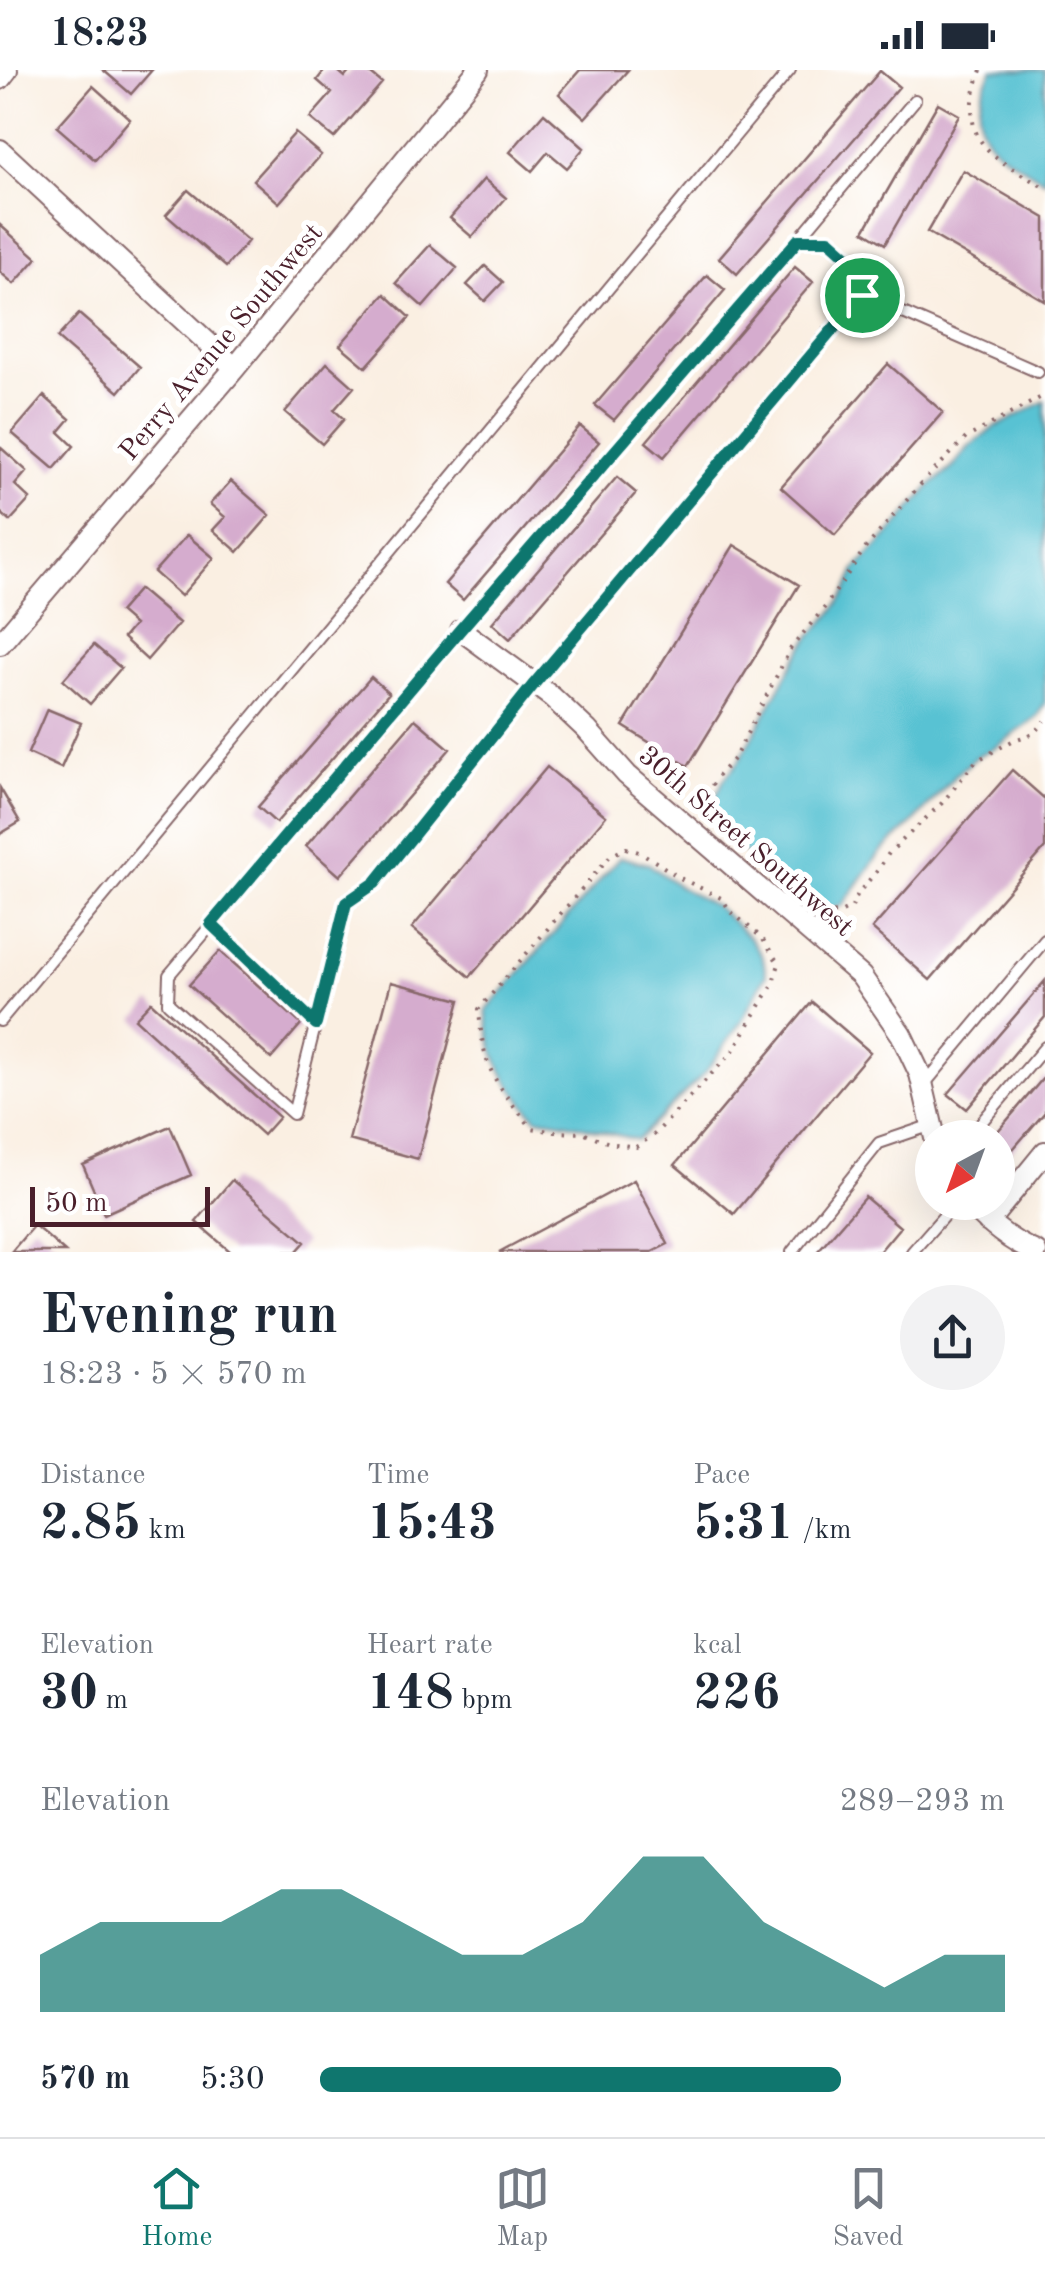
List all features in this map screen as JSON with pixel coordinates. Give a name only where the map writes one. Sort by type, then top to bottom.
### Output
[{"type":"street","points":[[0,79],[7,70]]},
{"type":"street","name":"Perry Avenue Southwest","points":[[0,644],[235,368],[478,70]]},
{"type":"street","points":[[0,150],[235,368]]},
{"type":"street","name":"30th Street Southwest","points":[[460,630],[552,697],[626,775],[861,976],[902,1034],[920,1074],[931,1120]]},
{"type":"street","points":[[1036,1252],[1019,1245],[988,1222],[1045,1152]]},
{"type":"lane","points":[[0,1022],[790,70]]},
{"type":"lane","points":[[862,295],[534,684],[375,883],[346,903],[293,1114],[168,1002],[168,974],[915,100]]},
{"type":"lane","points":[[798,240],[829,240],[848,257],[862,295],[1038,372]]},
{"type":"lane","points":[[211,924],[316,1024]]},
{"type":"lane","points":[[923,1086],[1045,940]]},
{"type":"lane","points":[[983,1120],[1045,1047]]},
{"type":"lane","points":[[792,1252],[879,1143],[915,1136]]},
{"type":"lane","points":[[912,1252],[940,1220]]},
{"type":"path","points":[[982,70],[972,114],[976,137],[992,155],[1045,188]]},
{"type":"path","points":[[708,819],[708,792],[735,756],[791,648],[864,550],[966,438],[1045,395]]},
{"type":"path","points":[[812,910],[840,913],[852,907],[889,852],[942,803],[976,761],[1035,733],[1045,721]]},
{"type":"path","points":[[626,848],[642,853],[682,880],[723,900],[762,938],[778,964],[772,986],[733,1051],[655,1134],[636,1147],[609,1143],[585,1133],[532,1128],[498,1086],[486,1064],[480,1009],[610,856],[626,848]]},
{"type":"water","points":[[992,70],[1045,70],[1045,181],[997,149],[981,126],[982,92]]},
{"type":"water","points":[[1045,401],[1045,703],[1038,717],[979,755],[956,775],[880,853],[842,906],[830,908],[809,901],[735,845],[716,822],[714,800],[797,656],[832,613],[856,569],[968,448],[992,429]]},
{"type":"water","points":[[620,857],[649,864],[717,907],[750,938],[763,957],[766,975],[741,1022],[705,1073],[637,1140],[536,1118],[501,1069],[491,1044],[486,1011]]},
{"type":"building","points":[[103,70],[152,70],[131,94]]},
{"type":"building","points":[[325,70],[337,70],[345,77],[351,70],[366,70],[382,83],[334,138],[310,118],[332,93],[317,80]]},
{"type":"building","points":[[580,70],[628,70],[585,118],[559,94]]},
{"type":"building","points":[[880,71],[899,87],[737,274],[719,258]]},
{"type":"building","points":[[93,86],[130,119],[95,160],[57,127]]},
{"type":"building","points":[[938,103],[959,115],[885,244],[864,231]]},
{"type":"building","points":[[544,113],[584,148],[567,168],[548,152],[532,171],[510,152]]},
{"type":"building","points":[[295,133],[321,155],[279,203],[253,180]]},
{"type":"building","points":[[963,170],[1045,218],[1045,301],[927,232]]},
{"type":"building","points":[[484,179],[506,198],[472,237],[450,218]]},
{"type":"building","points":[[188,190],[248,241],[226,267],[166,215]]},
{"type":"building","points":[[0,225],[37,258],[14,284],[0,272]]},
{"type":"building","points":[[430,245],[457,268],[423,307],[396,283]]},
{"type":"building","points":[[485,266],[503,282],[485,301],[467,285]]},
{"type":"building","points":[[795,267],[813,282],[664,457],[646,442]]},
{"type":"building","points":[[707,275],[725,290],[614,420],[595,405]]},
{"type":"building","points":[[385,294],[410,317],[366,367],[340,345]]},
{"type":"building","points":[[79,314],[140,367],[119,392],[57,338]]},
{"type":"building","points":[[327,363],[354,387],[334,410],[344,419],[322,444],[285,412]]},
{"type":"building","points":[[888,364],[943,412],[835,535],[781,487]]},
{"type":"building","points":[[44,396],[70,419],[59,432],[74,446],[54,469],[12,433]]},
{"type":"building","points":[[580,426],[599,442],[463,600],[445,584]]},
{"type":"building","points":[[0,447],[27,471],[15,485],[30,499],[10,521],[0,512]]},
{"type":"building","points":[[617,477],[636,493],[510,639],[492,623]]},
{"type":"building","points":[[231,481],[270,515],[238,552],[213,530],[225,517],[210,504]]},
{"type":"building","points":[[187,535],[214,558],[181,596],[154,572]]},
{"type":"building","points":[[734,545],[799,585],[688,766],[623,726]]},
{"type":"building","points":[[139,589],[179,623],[147,660],[123,638],[134,625],[119,612]]},
{"type":"building","points":[[94,645],[121,668],[90,704],[63,680]]},
{"type":"building","points":[[371,677],[389,693],[276,823],[258,807]]},
{"type":"building","points":[[47,709],[81,723],[61,768],[28,753]]},
{"type":"building","points":[[415,719],[450,749],[340,876],[306,846]]},
{"type":"building","points":[[547,767],[606,816],[470,977],[412,928]]},
{"type":"building","points":[[1012,770],[1045,799],[1045,848],[930,980],[872,929]]},
{"type":"building","points":[[0,788],[20,822],[0,834]]},
{"type":"building","points":[[220,951],[301,1024],[271,1059],[189,985]]},
{"type":"building","points":[[1045,981],[1045,1017],[967,1109],[948,1094]]},
{"type":"building","points":[[391,982],[460,1000],[418,1159],[349,1140]]},
{"type":"building","points":[[151,1002],[279,1117],[263,1135],[135,1019]]},
{"type":"building","points":[[812,1002],[870,1052],[734,1214],[675,1165]]},
{"type":"building","points":[[1045,1076],[1045,1112],[1015,1147],[1015,1120],[1007,1120]]},
{"type":"building","points":[[170,1126],[191,1175],[104,1214],[83,1165]]},
{"type":"building","points":[[232,1180],[305,1242],[296,1252],[231,1252],[196,1222]]},
{"type":"building","points":[[634,1180],[668,1244],[652,1252],[499,1252]]},
{"type":"building","points":[[865,1197],[900,1227],[879,1252],[817,1252]]},
{"type":"building","points":[[34,1225],[65,1252],[11,1252]]},
{"type":"route","points":[[798,240],[829,240],[848,257],[862,295],[534,684],[375,883],[346,903],[316,1024],[211,924],[798,240]]}]
